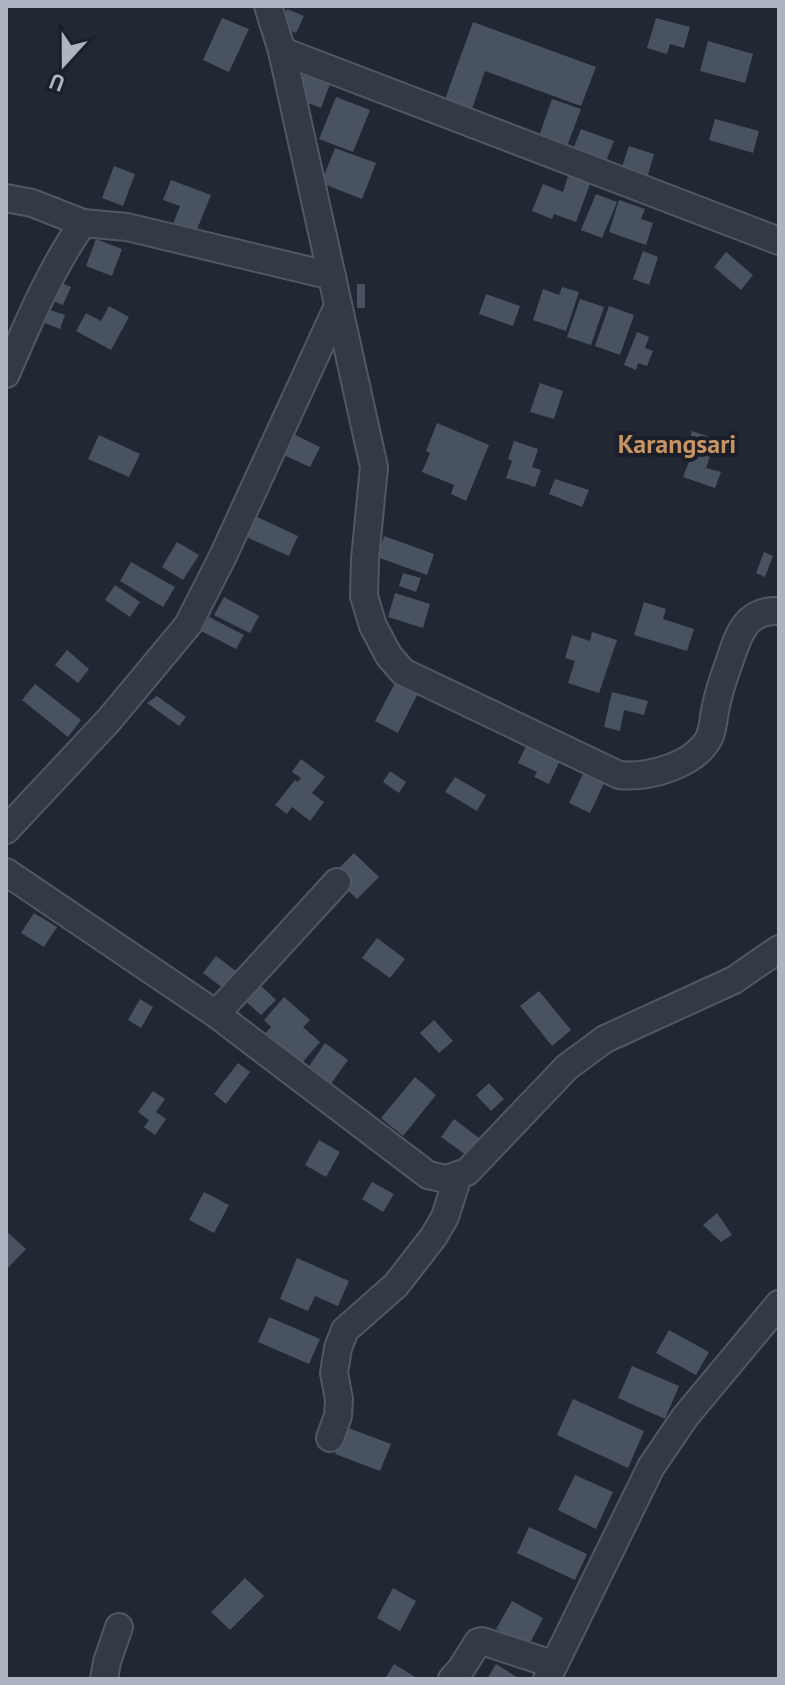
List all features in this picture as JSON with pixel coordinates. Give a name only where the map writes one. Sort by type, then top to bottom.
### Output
[{"type":"street","points":[[268,6],[282,51],[374,467],[364,596],[373,626],[389,656],[403,672],[619,775],[651,774],[700,750],[710,738],[720,688],[742,627],[757,614],[779,611]]},
{"type":"street","points":[[282,51],[779,241]]},
{"type":"street","points":[[6,198],[32,203],[83,223],[127,227],[332,276]]},
{"type":"street","points":[[6,374],[63,255],[83,223]]},
{"type":"street","points":[[6,830],[109,720],[188,625],[338,306]]},
{"type":"street","points":[[6,872],[216,1014],[428,1175],[446,1179],[467,1172],[567,1067],[605,1039],[734,980],[779,949]]},
{"type":"street","points":[[216,1014],[337,882]]},
{"type":"street","points":[[330,1438],[338,1416],[339,1399],[334,1373],[345,1330],[396,1285],[434,1236],[445,1217],[458,1176]]},
{"type":"street","points":[[452,1679],[478,1642],[482,1641],[549,1672],[651,1467],[685,1417],[779,1304]]},
{"type":"street","points":[[104,1679],[119,1627]]},
{"type":"building","points":[[287,9],[304,16],[296,33],[280,26]]},
{"type":"building","points":[[222,18],[249,29],[229,72],[203,60]]},
{"type":"building","points":[[656,18],[690,27],[684,48],[670,44],[667,54],[647,48]]},
{"type":"building","points":[[473,22],[596,67],[581,106],[485,71],[472,109],[445,99]]},
{"type":"building","points":[[708,41],[753,54],[745,83],[700,71]]},
{"type":"building","points":[[308,63],[334,73],[321,108],[295,98]]},
{"type":"building","points":[[336,97],[370,110],[353,152],[319,139]]},
{"type":"building","points":[[552,99],[581,109],[566,149],[538,139]]},
{"type":"building","points":[[715,119],[759,131],[753,153],[709,140]]},
{"type":"building","points":[[581,129],[614,141],[605,164],[572,152]]},
{"type":"building","points":[[629,146],[654,154],[647,178],[621,170]]},
{"type":"building","points":[[335,148],[376,163],[362,199],[321,183]]},
{"type":"building","points":[[114,166],[135,174],[123,206],[102,198]]},
{"type":"building","points":[[569,173],[591,181],[576,222],[554,214],[552,219],[532,211],[543,184],[563,192]]},
{"type":"building","points":[[171,180],[211,195],[194,237],[171,229],[180,206],[163,200]]},
{"type":"building","points":[[596,194],[617,202],[602,238],[581,230]]},
{"type":"building","points":[[619,200],[645,209],[641,219],[653,223],[646,245],[609,232]]},
{"type":"building","points":[[96,239],[122,249],[112,276],[86,266]]},
{"type":"building","points":[[643,251],[658,257],[649,285],[633,279]]},
{"type":"building","points":[[726,252],[753,275],[741,290],[714,267]]},
{"type":"building","points":[[56,281],[71,287],[63,305],[48,299]]},
{"type":"building","points":[[357,284],[365,284],[365,308],[357,308]]},
{"type":"building","points":[[562,287],[579,292],[566,331],[533,320],[543,289],[559,295]]},
{"type":"building","points":[[486,294],[520,306],[513,326],[479,314]]},
{"type":"building","points":[[580,299],[604,307],[591,345],[567,337]]},
{"type":"building","points":[[109,306],[129,317],[111,350],[76,331],[86,313],[101,321]]},
{"type":"building","points":[[609,306],[634,315],[620,355],[595,346]]},
{"type":"building","points":[[50,310],[65,315],[60,329],[45,323]]},
{"type":"building","points":[[637,332],[649,337],[645,348],[653,351],[647,366],[638,363],[636,370],[624,365]]},
{"type":"building","points":[[540,383],[563,391],[554,419],[530,412]]},
{"type":"building","points":[[437,423],[489,445],[466,501],[451,494],[454,485],[422,472]]},
{"type":"building","points":[[692,431],[716,439],[706,468],[721,472],[715,488],[683,477],[689,462],[683,460]]},
{"type":"building","points":[[289,432],[320,447],[310,467],[279,453]]},
{"type":"building","points":[[99,435],[140,454],[129,477],[88,459]]},
{"type":"building","points":[[514,441],[538,449],[532,467],[541,470],[535,487],[506,478]]},
{"type":"building","points":[[555,479],[589,490],[582,507],[549,494]]},
{"type":"building","points":[[253,515],[298,536],[289,556],[244,536]]},
{"type":"building","points":[[384,536],[434,554],[427,575],[377,557]]},
{"type":"building","points":[[177,542],[199,555],[183,580],[162,567]]},
{"type":"building","points":[[764,552],[773,556],[765,577],[756,573]]},
{"type":"building","points":[[131,562],[175,587],[163,607],[120,581]]},
{"type":"building","points":[[403,573],[421,578],[416,592],[399,586]]},
{"type":"building","points":[[115,585],[140,602],[130,617],[105,600]]},
{"type":"building","points":[[395,593],[430,604],[423,628],[388,617]]},
{"type":"building","points":[[224,597],[259,616],[250,633],[214,615]]},
{"type":"building","points":[[644,602],[666,609],[663,619],[694,629],[687,651],[634,635]]},
{"type":"building","points":[[209,617],[244,635],[236,649],[201,631]]},
{"type":"building","points":[[592,632],[617,640],[599,693],[568,683],[575,661],[565,658],[572,635],[590,641]]},
{"type":"building","points":[[67,650],[89,669],[78,683],[55,665]]},
{"type":"building","points":[[395,683],[417,695],[398,733],[375,721]]},
{"type":"building","points":[[35,684],[81,720],[68,737],[22,700]]},
{"type":"building","points":[[612,692],[648,701],[644,715],[624,710],[620,731],[604,727]]},
{"type":"building","points":[[157,696],[186,717],[179,726],[147,703]]},
{"type":"building","points":[[544,745],[563,754],[549,784],[534,777],[537,772],[518,763],[526,746],[541,753]]},
{"type":"building","points":[[301,759],[325,777],[312,793],[324,802],[310,821],[292,807],[287,814],[275,805],[295,780],[298,782],[301,778],[292,772]]},
{"type":"building","points":[[390,771],[406,782],[399,793],[383,782]]},
{"type":"building","points":[[583,774],[604,783],[590,813],[569,803]]},
{"type":"building","points":[[455,777],[486,795],[477,811],[445,792]]},
{"type":"building","points":[[354,853],[379,877],[357,899],[332,875]]},
{"type":"building","points":[[34,913],[57,927],[44,947],[21,933]]},
{"type":"building","points":[[377,938],[405,959],[390,978],[362,958]]},
{"type":"building","points":[[216,956],[240,974],[227,991],[203,973]]},
{"type":"building","points":[[254,979],[276,1000],[261,1015],[239,995]]},
{"type":"building","points":[[539,991],[571,1030],[552,1046],[520,1006]]},
{"type":"building","points":[[284,997],[310,1020],[303,1027],[320,1042],[300,1065],[265,1034],[271,1027],[264,1020]]},
{"type":"building","points":[[140,999],[153,1007],[141,1028],[128,1020]]},
{"type":"building","points":[[434,1020],[453,1041],[439,1053],[420,1033]]},
{"type":"building","points":[[325,1043],[348,1060],[326,1091],[303,1075]]},
{"type":"building","points":[[238,1063],[250,1072],[226,1104],[214,1094]]},
{"type":"building","points":[[415,1077],[436,1095],[403,1136],[381,1118]]},
{"type":"building","points":[[489,1083],[504,1099],[491,1111],[476,1095]]},
{"type":"building","points":[[153,1091],[165,1099],[156,1112],[166,1119],[155,1135],[144,1127],[149,1120],[138,1112]]},
{"type":"building","points":[[454,1119],[479,1138],[466,1155],[441,1137]]},
{"type":"building","points":[[319,1140],[340,1152],[326,1177],[305,1165]]},
{"type":"building","points":[[372,1182],[394,1194],[383,1212],[362,1199]]},
{"type":"building","points":[[204,1192],[229,1205],[214,1233],[189,1220]]},
{"type":"building","points":[[717,1213],[732,1235],[721,1242],[703,1225]]},
{"type":"building","points":[[6,1231],[26,1249],[6,1270]]},
{"type":"building","points":[[297,1258],[349,1281],[338,1306],[315,1296],[308,1311],[280,1299]]},
{"type":"building","points":[[269,1317],[320,1339],[309,1364],[258,1342]]},
{"type":"building","points":[[669,1330],[709,1352],[696,1375],[656,1353]]},
{"type":"building","points":[[632,1366],[679,1386],[665,1419],[618,1398]]},
{"type":"building","points":[[573,1399],[644,1431],[628,1468],[557,1435]]},
{"type":"building","points":[[346,1427],[391,1444],[380,1471],[335,1454]]},
{"type":"building","points":[[575,1475],[613,1492],[596,1529],[558,1510]]},
{"type":"building","points":[[529,1527],[587,1554],[575,1580],[517,1553]]},
{"type":"building","points":[[245,1578],[264,1596],[230,1630],[211,1612]]},
{"type":"building","points":[[393,1588],[416,1601],[400,1631],[377,1618]]},
{"type":"building","points":[[512,1601],[543,1618],[528,1647],[496,1629]]},
{"type":"building","points":[[394,1664],[415,1677],[414,1679],[385,1679]]},
{"type":"building","points":[[496,1664],[520,1679],[487,1679]]},
{"type":"district","name":"Karangsari","points":[[677,443]]}]
